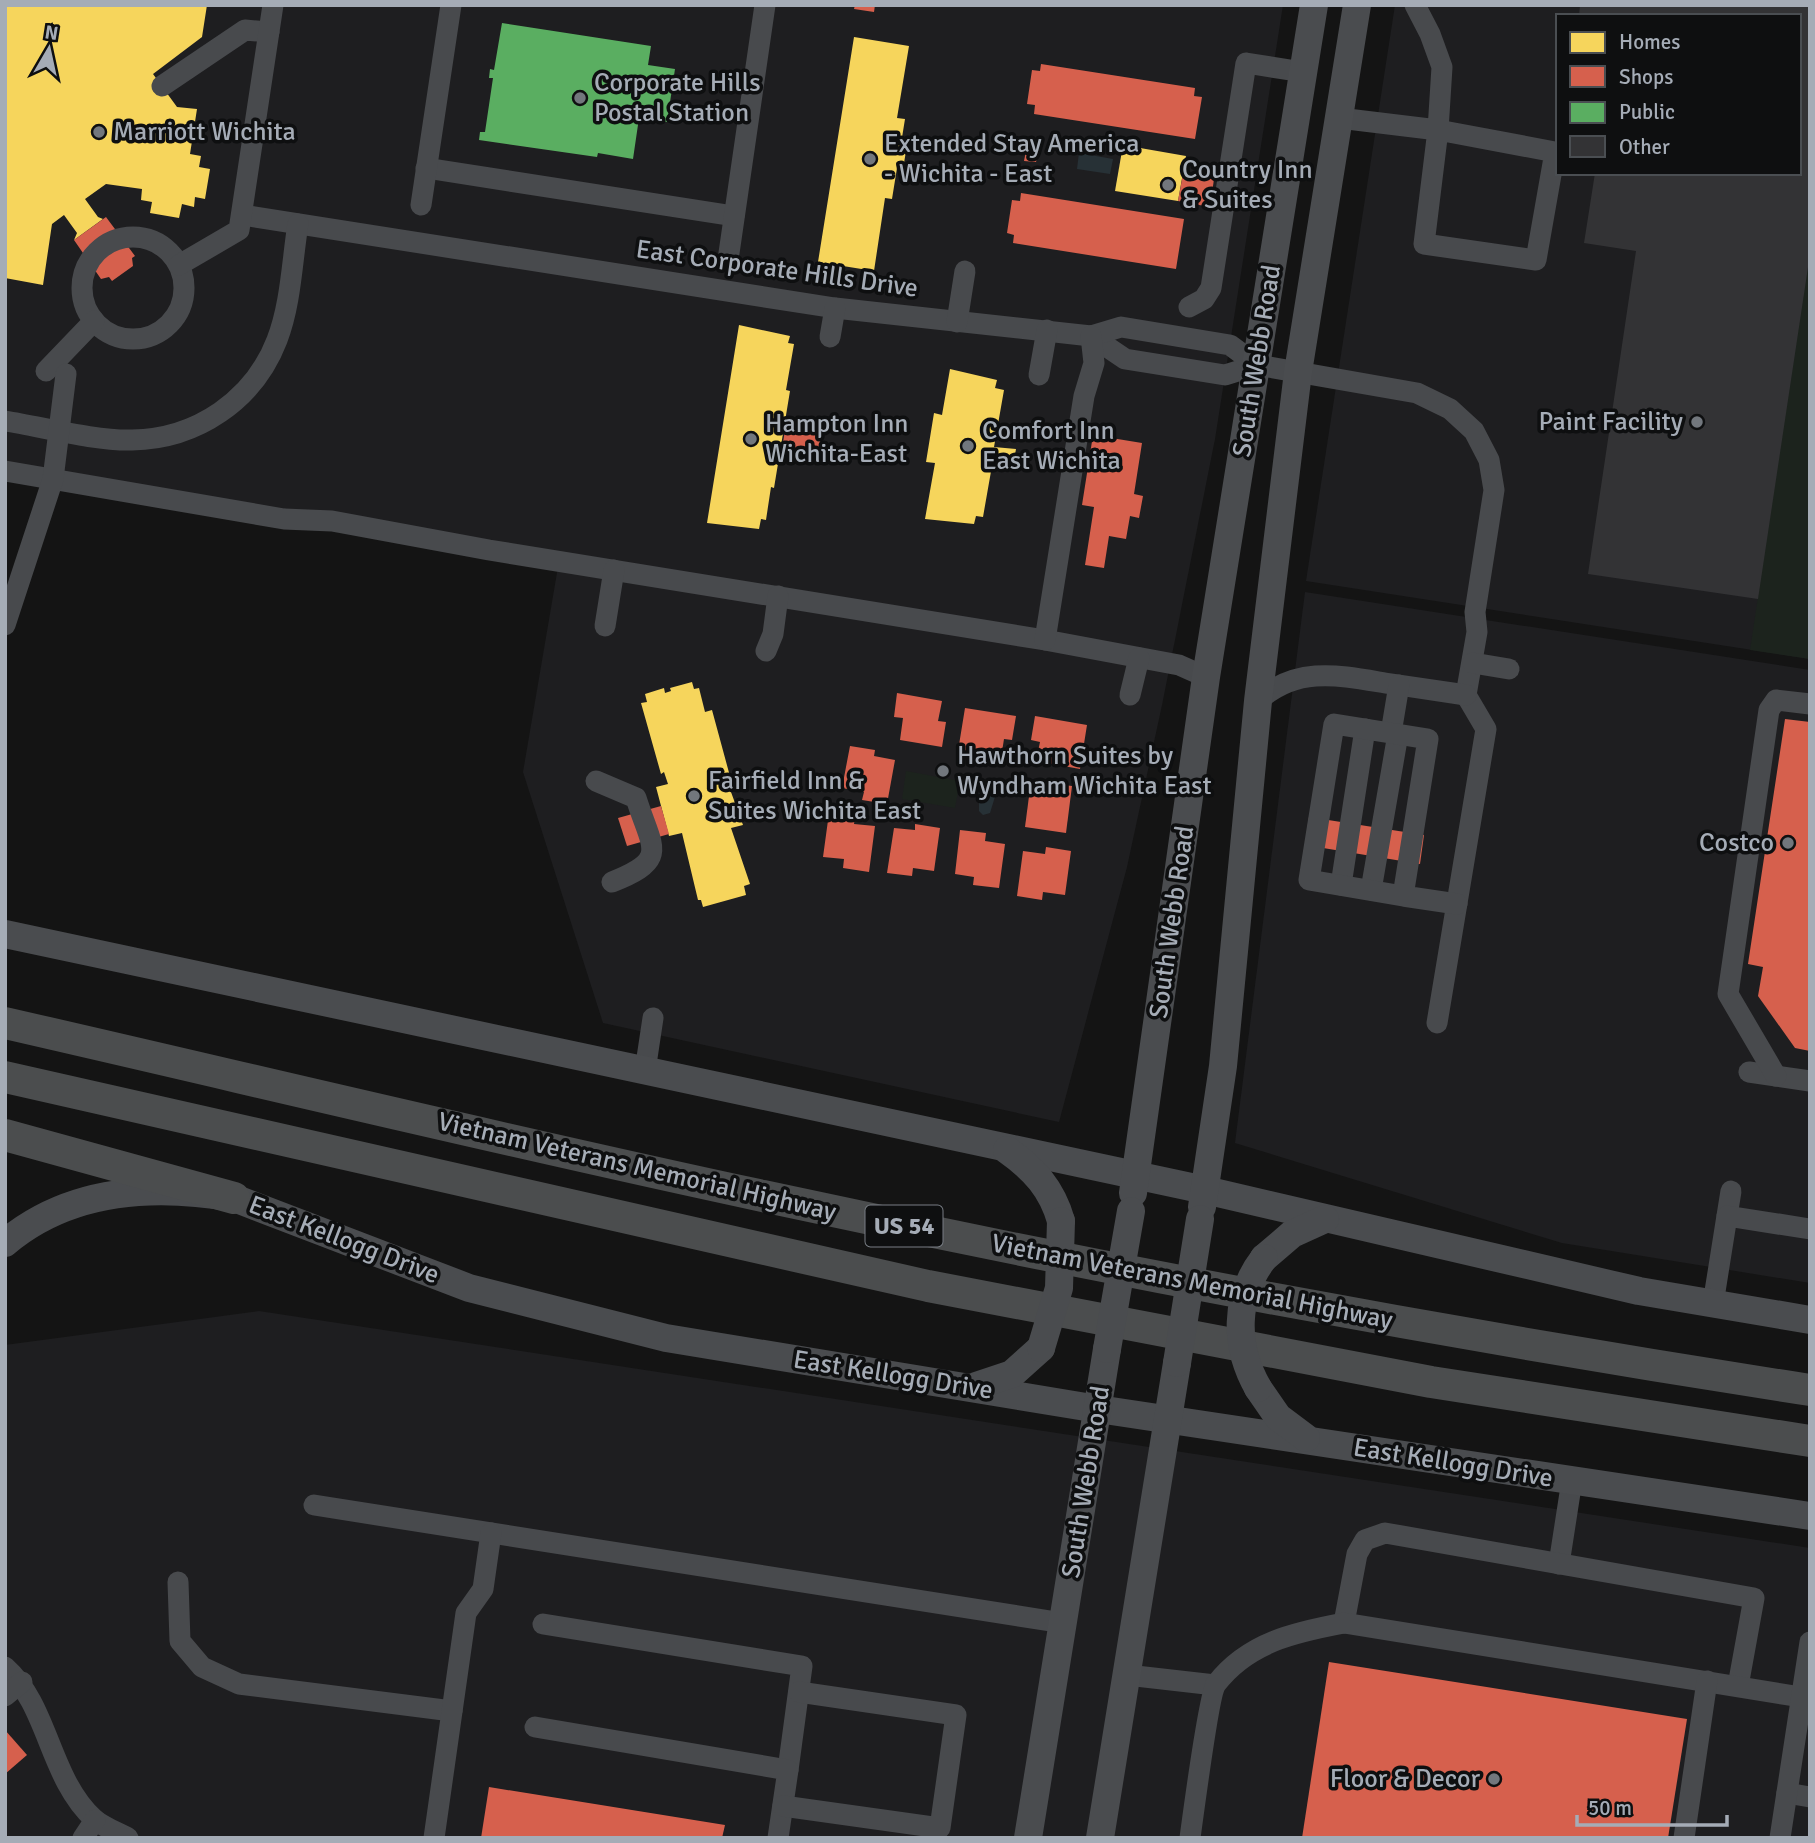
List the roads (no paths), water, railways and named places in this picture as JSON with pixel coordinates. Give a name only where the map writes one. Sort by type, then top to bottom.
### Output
[{"type":"highway","name":"Vietnam Veterans Memorial Highway","points":[[5,1023],[747,1193],[937,1233],[1471,1335],[1810,1390]]},
{"type":"highway","name":"Vietnam Veterans Memorial Highway","points":[[5,1077],[928,1286],[1432,1382],[1810,1441]]},
{"type":"highway","points":[[5,1135],[234,1198]]},
{"type":"main road","name":"South Webb Road","points":[[1028,1838],[1131,1211],[1206,677],[1314,5]]},
{"type":"main road","name":"South Webb Road","points":[[1100,1838],[1223,1066],[1258,701],[1298,372],[1357,5]]},
{"type":"main road","points":[[5,934],[1205,1190],[1639,1291],[1810,1320]]},
{"type":"main road","points":[[966,1387],[997,1381],[1013,1374],[1041,1348],[1059,1289],[1061,1221],[1054,1198],[1040,1178],[1003,1147]]},
{"type":"main road","name":"East Kellogg Drive","points":[[5,1243],[58,1211],[107,1194],[160,1189],[234,1198],[433,1276],[571,1316],[666,1338],[1098,1409],[1810,1516]]},
{"type":"main road","points":[[1310,1441],[1279,1417],[1258,1388],[1242,1355],[1240,1337],[1244,1295],[1251,1275],[1264,1258],[1292,1234],[1325,1219]]},
{"type":"street","points":[[179,264],[239,230],[273,5]]},
{"type":"street","points":[[421,205],[451,5]]},
{"type":"street","points":[[729,253],[765,5]]},
{"type":"street","points":[[1339,118],[1438,130],[1555,152],[1536,260],[1424,244],[1438,130],[1442,67],[1430,34],[1415,5]]},
{"type":"street","points":[[162,86],[245,30],[269,32]]},
{"type":"street","points":[[1189,307],[1204,299],[1211,288],[1246,63],[1303,72]]},
{"type":"street","points":[[426,168],[734,216]]},
{"type":"street","name":"East Corporate Hills Drive","points":[[242,215],[835,308],[1091,336],[1125,359],[1225,375],[1257,365],[1417,393],[1457,414],[1483,445],[1489,460],[1494,490],[1475,612],[1477,632],[1473,663],[1465,695]]},
{"type":"street","points":[[5,421],[131,440],[173,436],[208,422],[240,398],[263,369],[278,339],[298,224]]},
{"type":"street","points":[[136,236],[161,245],[179,264],[184,280],[184,297],[179,313],[169,326],[139,340],[122,339],[94,321],[86,310],[82,284],[84,271],[99,249],[123,237],[136,236]]},
{"type":"street","points":[[957,322],[965,271]]},
{"type":"street","points":[[830,337],[835,308]]},
{"type":"street","points":[[5,625],[53,479],[58,429],[56,373],[94,321]]},
{"type":"street","points":[[1045,640],[1084,396],[1094,363],[1091,336],[1121,327],[1230,345],[1257,365]]},
{"type":"street","points":[[1039,375],[1047,330]]},
{"type":"street","points":[[5,471],[284,519],[332,520],[614,570],[1045,640],[1179,666],[1206,677]]},
{"type":"street","points":[[605,626],[614,570]]},
{"type":"street","points":[[766,651],[773,634],[778,596]]},
{"type":"street","points":[[1130,695],[1139,658]]},
{"type":"street","points":[[1473,663],[1509,669]]},
{"type":"street","points":[[1258,701],[1279,684],[1315,674],[1465,695],[1486,729],[1437,1023]]},
{"type":"street","points":[[1371,890],[1394,734],[1390,684]]},
{"type":"street","points":[[1776,1076],[1728,994],[1769,710],[1776,700],[1810,704]]},
{"type":"street","points":[[1403,896],[1428,739],[1334,724],[1309,880],[1403,896],[1457,904]]},
{"type":"street","points":[[1341,885],[1365,729]]},
{"type":"street","points":[[596,780],[636,798],[652,851],[649,864],[640,871],[612,882]]},
{"type":"street","points":[[645,1071],[653,1018]]},
{"type":"street","points":[[1749,1072],[1810,1081]]},
{"type":"street","points":[[1713,1304],[1731,1191]]},
{"type":"street","points":[[1727,1216],[1810,1229]]},
{"type":"street","points":[[1559,1564],[1572,1480]]},
{"type":"street","points":[[314,1505],[1063,1623]]},
{"type":"street","points":[[434,1838],[466,1613],[483,1589],[491,1533]]},
{"type":"street","points":[[1345,1623],[1357,1554],[1365,1540],[1385,1533],[1754,1598],[1738,1686]]},
{"type":"street","points":[[178,1582],[180,1641],[202,1667],[239,1684],[452,1711]]},
{"type":"street","points":[[1190,1838],[1215,1685],[1263,1643],[1300,1631],[1345,1623],[1801,1697]]},
{"type":"street","points":[[543,1624],[802,1666],[778,1838]]},
{"type":"street","points":[[1780,1838],[1810,1642]]},
{"type":"street","points":[[5,1667],[22,1682],[61,1774],[95,1820],[128,1838]]},
{"type":"street","points":[[1127,1675],[1215,1685]]},
{"type":"street","points":[[1684,1838],[1707,1681]]},
{"type":"street","points":[[5,1696],[22,1682]]},
{"type":"street","points":[[783,1805],[940,1828],[944,1803],[956,1715],[799,1692]]},
{"type":"street","points":[[535,1727],[788,1770]]},
{"type":"street","points":[[1787,1793],[1810,1797]]},
{"type":"street","points":[[83,1838],[95,1820]]},
{"type":"place","name":"Corporate Hills Postal Station","points":[[580,98]]},
{"type":"place","name":"Marriott Wichita","points":[[99,132]]},
{"type":"place","name":"Extended Stay America - Wichita - East","points":[[870,159]]},
{"type":"place","name":"Country Inn & Suites","points":[[1168,185]]},
{"type":"place","name":"Paint Facility","points":[[1697,422]]},
{"type":"place","name":"Hampton Inn Wichita-East","points":[[751,439]]},
{"type":"place","name":"Comfort Inn East Wichita","points":[[968,446]]},
{"type":"place","name":"Hawthorn Suites by Wyndham Wichita East","points":[[943,771]]},
{"type":"place","name":"Fairfield Inn & Suites Wichita East","points":[[694,796]]},
{"type":"place","name":"Costco","points":[[1788,843]]},
{"type":"place","name":"Floor & Decor","points":[[1494,1779]]}]
